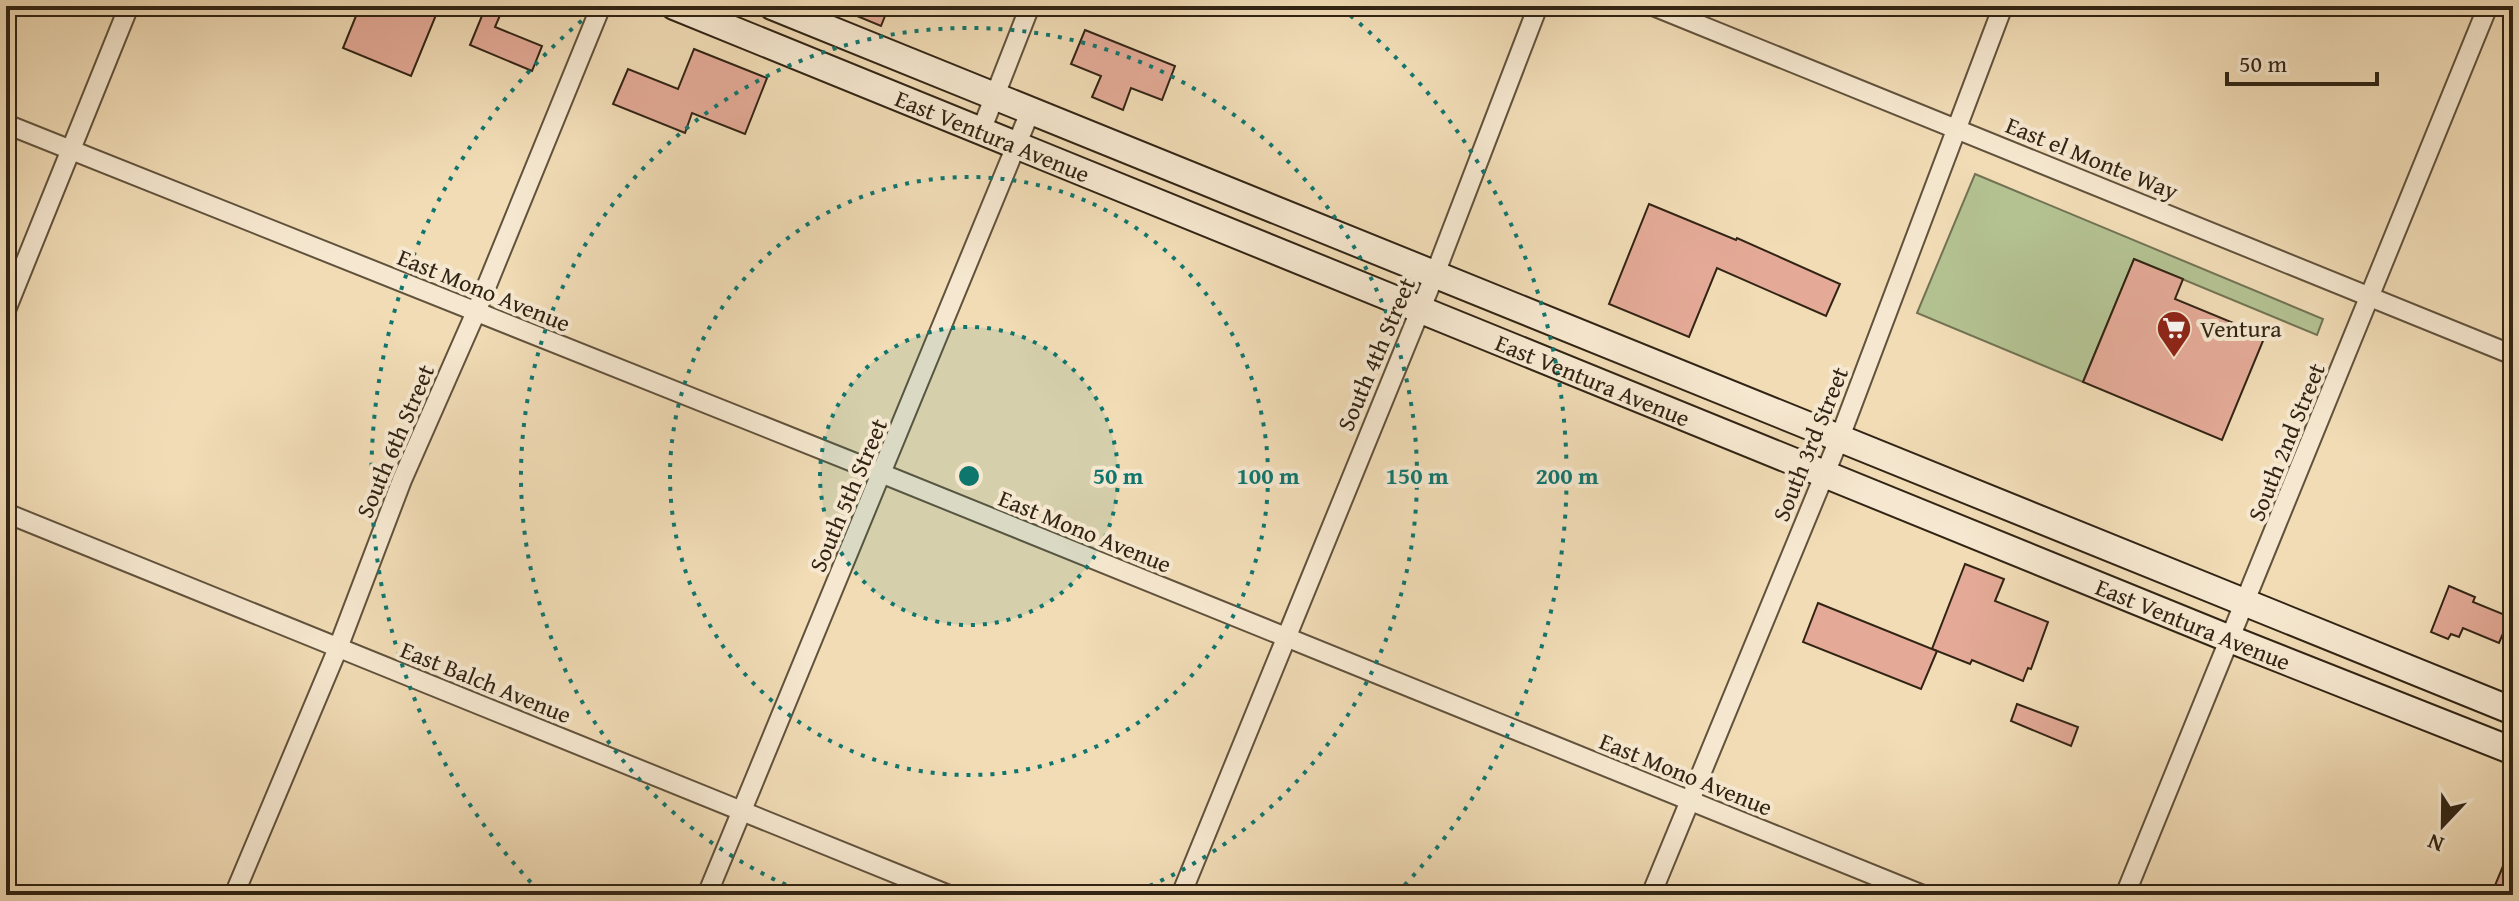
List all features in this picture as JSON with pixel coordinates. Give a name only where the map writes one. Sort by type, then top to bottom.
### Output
[{"type":"main road","name":"East Ventura Avenue","points":[[674,6],[2230,639],[2513,751]]},
{"type":"main road","name":"East Ventura Avenue","points":[[772,6],[2513,711]]},
{"type":"street","points":[[6,310],[129,6]]},
{"type":"street","name":"South 6th Street","points":[[234,895],[338,648],[402,480],[476,312],[601,6]]},
{"type":"street","points":[[981,131],[1030,6]]},
{"type":"street","name":"South 4th Street","points":[[1181,895],[1421,309],[1538,6]]},
{"type":"street","name":"East el Monte Way","points":[[1653,6],[2513,355]]},
{"type":"street","name":"South 3rd Street","points":[[1651,895],[1826,473],[2003,6]]},
{"type":"street","name":"South 2nd Street","points":[[2125,895],[2488,6]]},
{"type":"street","name":"South 5th Street","points":[[707,895],[1030,112]]},
{"type":"street","name":"East Mono Avenue","points":[[6,124],[883,474],[1923,895]]},
{"type":"street","name":"East Balch Avenue","points":[[6,513],[949,895]]},
{"type":"green space","points":[[1975,174],[2323,319],[2317,335],[2134,259],[2083,382],[1917,313]]},
{"type":"building","points":[[360,6],[436,6],[432,13],[436,15],[411,76],[343,48]]},
{"type":"building","points":[[486,6],[504,6],[495,27],[542,46],[532,71],[470,45]]},
{"type":"building","points":[[833,6],[889,6],[881,26]]},
{"type":"building","points":[[1085,30],[1175,66],[1162,100],[1131,88],[1123,110],[1092,97],[1101,76],[1071,64]]},
{"type":"building","points":[[694,49],[767,78],[745,134],[692,113],[685,133],[613,104],[628,69],[678,89]]},
{"type":"building","points":[[1649,204],[1737,238],[1840,284],[1826,316],[1717,268],[1689,337],[1609,304]]},
{"type":"building","name":"Ventura","points":[[2134,259],[2183,279],[2175,299],[2265,336],[2222,440],[2083,382]]},
{"type":"building","points":[[1965,564],[2004,579],[1995,601],[2048,622],[2031,669],[2028,668],[2023,681],[1972,660],[1970,664],[1932,649]]},
{"type":"building","points":[[2449,586],[2475,597],[2473,602],[2510,617],[2499,643],[2463,628],[2459,637],[2451,634],[2448,639],[2431,632]]},
{"type":"building","points":[[1818,603],[1937,651],[1921,689],[1803,642]]},
{"type":"building","points":[[2017,704],[2078,727],[2071,746],[2011,721]]},
{"type":"building","points":[[2513,842],[2513,895],[2491,895]]},
{"type":"place","name":"Ventura","points":[[2174,359]]}]
